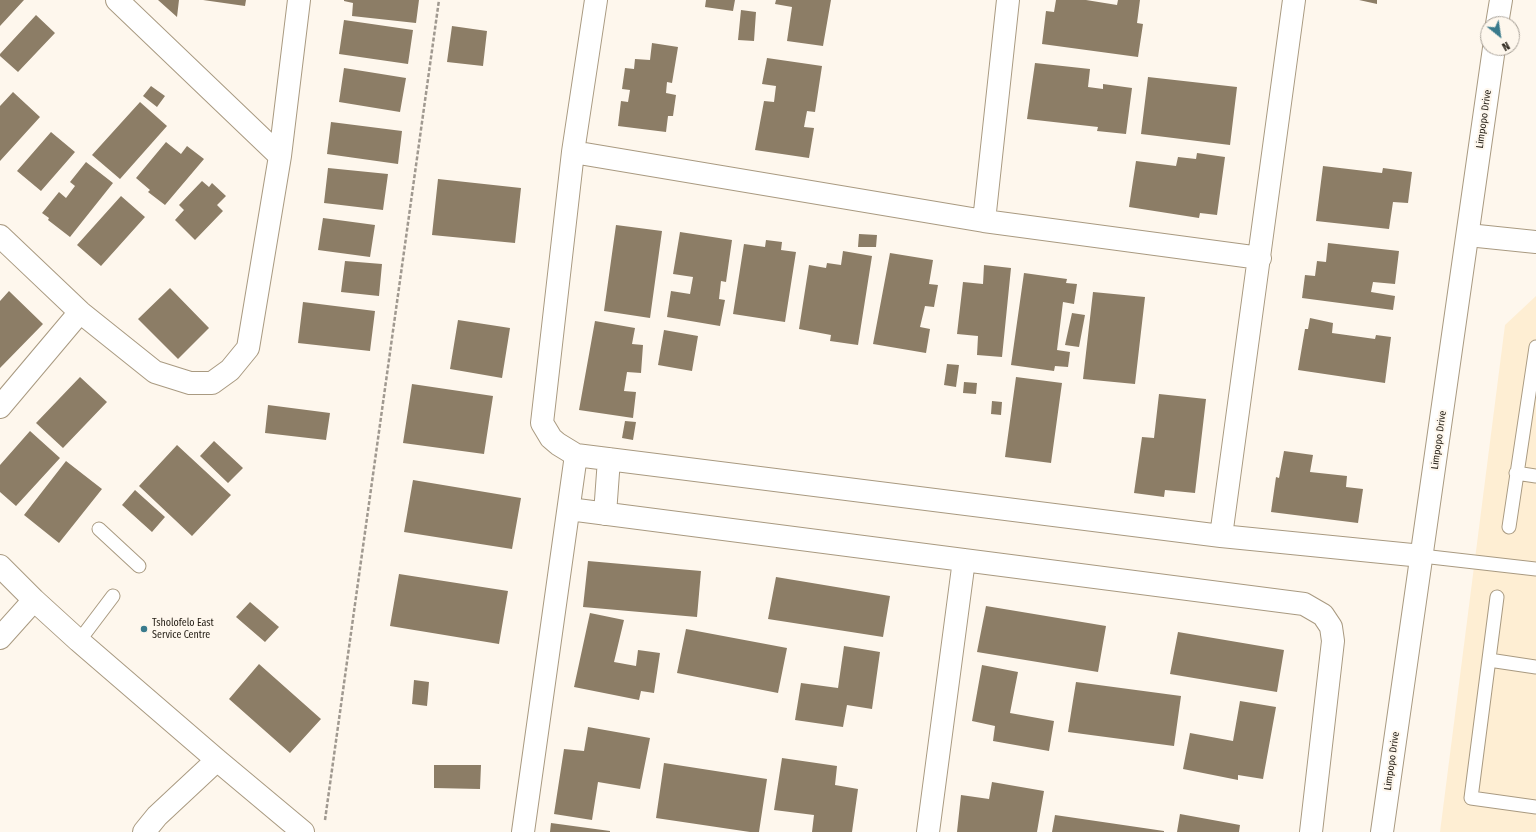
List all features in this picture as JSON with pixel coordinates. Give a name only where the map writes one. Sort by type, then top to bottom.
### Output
[{"type":"street","points":[[116,0],[280,156]]},
{"type":"street","points":[[0,236],[80,312],[155,372],[190,384],[212,383],[230,370],[248,348],[280,156],[299,0]]},
{"type":"street","points":[[596,0],[573,152],[542,423],[551,438],[558,444],[576,455],[1221,536],[1422,556]]},
{"type":"street","points":[[984,221],[1008,0]]},
{"type":"street","points":[[1221,536],[1294,0]]},
{"type":"street","points":[[1498,16],[1501,0]]},
{"type":"street","name":"Limpopo Drive","points":[[1382,832],[1493,56]]},
{"type":"street","points":[[573,152],[984,221],[1260,258]]},
{"type":"street","points":[[1468,235],[1536,242]]},
{"type":"street","points":[[0,407],[80,312]]},
{"type":"street","points":[[522,832],[576,455]]},
{"type":"street","points":[[605,514],[609,459]]},
{"type":"street","points":[[569,509],[1304,604],[1323,615],[1331,627],[1333,642],[1311,832]]},
{"type":"street","points":[[928,832],[964,560]]},
{"type":"street","points":[[0,566],[34,600],[80,641],[217,760],[303,832]]},
{"type":"street","points":[[0,638],[34,600]]},
{"type":"street","points":[[144,832],[157,816],[217,760]]},
{"type":"lane","points":[[1509,526],[1536,347]]},
{"type":"lane","points":[[1516,473],[1536,476]]},
{"type":"lane","points":[[99,529],[139,566]]},
{"type":"lane","points":[[1422,556],[1536,569]]},
{"type":"lane","points":[[80,641],[113,596]]},
{"type":"lane","points":[[1497,596],[1471,798],[1536,807]]},
{"type":"lane","points":[[1489,660],[1536,667]]},
{"type":"path","points":[[324,824],[439,0]]},
{"type":"shaded area","points":[[1536,296],[1536,832],[1440,832],[1505,325]]},
{"type":"building","points":[[0,0],[24,0],[0,26]]},
{"type":"building","points":[[158,0],[179,0],[177,17]]},
{"type":"building","points":[[203,0],[246,0],[245,6]]},
{"type":"building","points":[[344,0],[419,0],[416,23],[352,16],[353,3]]},
{"type":"building","points":[[706,0],[735,0],[733,11],[705,7]]},
{"type":"building","points":[[776,0],[831,0],[823,46],[787,41],[792,7],[775,4]]},
{"type":"building","points":[[1056,0],[1086,0],[1117,5],[1118,0],[1140,0],[1137,23],[1143,24],[1138,57],[1042,44],[1046,11],[1054,12]]},
{"type":"building","points":[[1359,0],[1377,0],[1377,4]]},
{"type":"building","points":[[741,10],[756,12],[754,41],[738,40]]},
{"type":"building","points":[[36,15],[55,33],[18,72],[0,56],[0,54]]},
{"type":"building","points":[[344,20],[413,30],[408,64],[339,54]]},
{"type":"building","points":[[452,26],[487,31],[483,66],[447,62]]},
{"type":"building","points":[[652,43],[678,47],[672,83],[667,82],[666,93],[676,95],[673,116],[668,116],[666,132],[618,126],[621,101],[628,102],[630,90],[622,89],[625,68],[634,69],[635,59],[650,60]]},
{"type":"building","points":[[767,58],[822,66],[815,112],[807,111],[804,127],[814,128],[809,158],[755,150],[764,101],[774,102],[776,86],[762,84]]},
{"type":"building","points":[[1035,63],[1090,69],[1088,87],[1103,89],[1103,84],[1132,88],[1126,134],[1097,131],[1098,127],[1027,119]]},
{"type":"building","points":[[344,68],[406,78],[400,112],[339,102]]},
{"type":"building","points":[[1148,77],[1237,87],[1230,145],[1141,134]]},
{"type":"building","points":[[151,86],[165,96],[157,107],[143,96]]},
{"type":"building","points":[[13,92],[40,117],[0,161],[0,106]]},
{"type":"building","points":[[140,102],[167,126],[120,179],[92,155]]},
{"type":"building","points":[[331,122],[402,131],[398,164],[327,154]]},
{"type":"building","points":[[51,132],[75,152],[41,191],[17,171]]},
{"type":"building","points":[[166,142],[181,154],[187,146],[204,159],[165,205],[148,192],[150,190],[136,178]]},
{"type":"building","points":[[1197,153],[1225,157],[1217,215],[1200,213],[1199,218],[1129,207],[1136,161],[1176,166],[1178,157],[1196,159]]},
{"type":"building","points":[[86,162],[113,183],[70,237],[48,220],[49,218],[42,213],[59,192],[66,198],[75,186],[70,182]]},
{"type":"building","points":[[1323,166],[1382,173],[1383,168],[1412,172],[1408,203],[1393,202],[1389,229],[1316,221]]},
{"type":"building","points":[[328,168],[388,174],[383,210],[324,203]]},
{"type":"building","points":[[438,179],[521,188],[515,243],[432,235]]},
{"type":"building","points":[[202,181],[209,187],[212,183],[226,196],[217,205],[223,211],[195,240],[175,220],[184,210],[179,205]]},
{"type":"building","points":[[121,196],[145,217],[101,266],[77,245]]},
{"type":"building","points":[[323,218],[375,225],[370,257],[318,250]]},
{"type":"building","points":[[616,225],[662,231],[650,318],[604,311]]},
{"type":"building","points":[[680,232],[732,240],[726,282],[721,281],[719,299],[725,300],[720,326],[667,317],[671,291],[690,294],[693,277],[673,274]]},
{"type":"building","points":[[859,234],[877,235],[876,247],[858,247]]},
{"type":"building","points":[[766,240],[782,242],[781,250],[796,252],[785,322],[733,314],[744,244],[765,247]]},
{"type":"building","points":[[1328,243],[1399,251],[1395,284],[1373,282],[1371,292],[1395,296],[1393,310],[1302,298],[1305,275],[1315,276],[1317,261],[1326,262]]},
{"type":"building","points":[[843,251],[872,256],[858,345],[830,341],[831,335],[799,329],[809,265],[826,268],[827,263],[841,265]]},
{"type":"building","points":[[890,253],[933,260],[929,284],[938,285],[934,307],[925,306],[920,327],[930,329],[926,353],[873,344]]},
{"type":"building","points":[[345,261],[382,264],[379,296],[341,292]]},
{"type":"building","points":[[984,265],[1011,268],[1002,357],[977,355],[978,336],[957,334],[963,282],[983,284]]},
{"type":"building","points":[[1024,273],[1067,279],[1066,283],[1077,284],[1074,304],[1063,302],[1057,350],[1070,352],[1068,367],[1055,366],[1054,371],[1011,365]]},
{"type":"building","points":[[170,288],[209,328],[178,359],[138,319]]},
{"type":"building","points":[[9,291],[43,324],[0,368],[0,301]]},
{"type":"building","points":[[1093,292],[1145,297],[1135,384],[1083,379]]},
{"type":"building","points":[[303,302],[375,311],[370,351],[298,343]]},
{"type":"building","points":[[1072,313],[1085,315],[1079,347],[1065,345]]},
{"type":"building","points":[[1310,318],[1333,323],[1332,333],[1375,339],[1376,335],[1391,337],[1385,383],[1298,370],[1305,329],[1308,329]]},
{"type":"building","points":[[458,320],[510,328],[502,378],[450,369]]},
{"type":"building","points":[[595,321],[635,328],[632,344],[643,345],[641,373],[627,372],[624,391],[636,392],[633,418],[579,410]]},
{"type":"building","points":[[664,330],[698,336],[692,371],[658,365]]},
{"type":"building","points":[[947,364],[959,365],[956,387],[944,385]]},
{"type":"building","points":[[80,377],[107,402],[63,448],[36,423]]},
{"type":"building","points":[[1016,377],[1062,383],[1051,463],[1005,457]]},
{"type":"building","points":[[964,382],[977,383],[976,394],[963,393]]},
{"type":"building","points":[[412,384],[493,396],[484,454],[403,443]]},
{"type":"building","points":[[1159,394],[1206,399],[1195,493],[1165,490],[1164,497],[1134,493],[1142,437],[1154,438]]},
{"type":"building","points":[[992,401],[1002,402],[1001,415],[991,414]]},
{"type":"building","points":[[268,405],[330,413],[326,440],[265,433]]},
{"type":"building","points":[[625,421],[636,422],[633,440],[622,438]]},
{"type":"building","points":[[30,431],[60,458],[16,506],[0,492],[0,465]]},
{"type":"building","points":[[214,441],[243,468],[228,483],[200,456]]},
{"type":"building","points":[[177,445],[231,495],[192,536],[139,486]]},
{"type":"building","points":[[1284,451],[1313,455],[1310,472],[1347,476],[1346,487],[1363,489],[1358,523],[1271,512],[1276,477],[1279,478]]},
{"type":"building","points":[[66,461],[102,489],[59,543],[24,515]]},
{"type":"building","points":[[413,480],[521,498],[512,549],[404,532]]},
{"type":"building","points":[[135,490],[165,517],[152,532],[122,505]]},
{"type":"building","points":[[588,561],[701,571],[697,617],[583,607]]},
{"type":"building","points":[[399,574],[508,591],[499,644],[390,626]]},
{"type":"building","points":[[776,577],[890,596],[883,637],[768,619]]},
{"type":"building","points":[[250,602],[279,627],[265,642],[236,617]]},
{"type":"building","points":[[986,606],[1106,626],[1098,672],[977,652]]},
{"type":"building","points":[[590,613],[624,620],[614,662],[636,666],[638,650],[660,653],[654,693],[641,691],[639,700],[574,687]]},
{"type":"building","points":[[686,629],[787,648],[778,693],[677,673]]},
{"type":"building","points":[[1178,632],[1284,650],[1277,692],[1170,674]]},
{"type":"building","points":[[844,646],[880,652],[872,709],[847,705],[843,727],[795,720],[801,683],[838,688]]},
{"type":"building","points":[[259,664],[321,719],[290,753],[229,699]]},
{"type":"building","points":[[982,665],[1018,672],[1010,713],[1054,721],[1049,751],[993,741],[995,726],[972,721]]},
{"type":"building","points":[[414,680],[429,682],[427,706],[412,704]]},
{"type":"building","points":[[1076,682],[1181,696],[1174,746],[1068,732]]},
{"type":"building","points":[[1240,701],[1276,707],[1263,779],[1238,775],[1238,780],[1183,769],[1190,733],[1233,741]]},
{"type":"building","points":[[588,727],[650,738],[640,789],[598,782],[592,820],[554,814],[564,749],[584,751]]},
{"type":"building","points":[[782,758],[837,766],[835,785],[858,789],[852,832],[812,832],[814,815],[774,810]]},
{"type":"building","points":[[664,763],[767,779],[759,832],[750,832],[656,818]]},
{"type":"building","points":[[434,765],[481,765],[480,789],[434,788]]},
{"type":"building","points":[[992,782],[1044,791],[1037,832],[957,832],[961,795],[989,799]]},
{"type":"building","points":[[1180,814],[1240,825],[1239,832],[1177,832]]},
{"type":"building","points":[[1055,815],[1164,831],[1164,832],[1052,832]]},
{"type":"building","points":[[551,823],[610,831],[610,832],[550,832]]},
{"type":"place","name":"Tsholofelo East Service Centre","points":[[144,629]]}]
